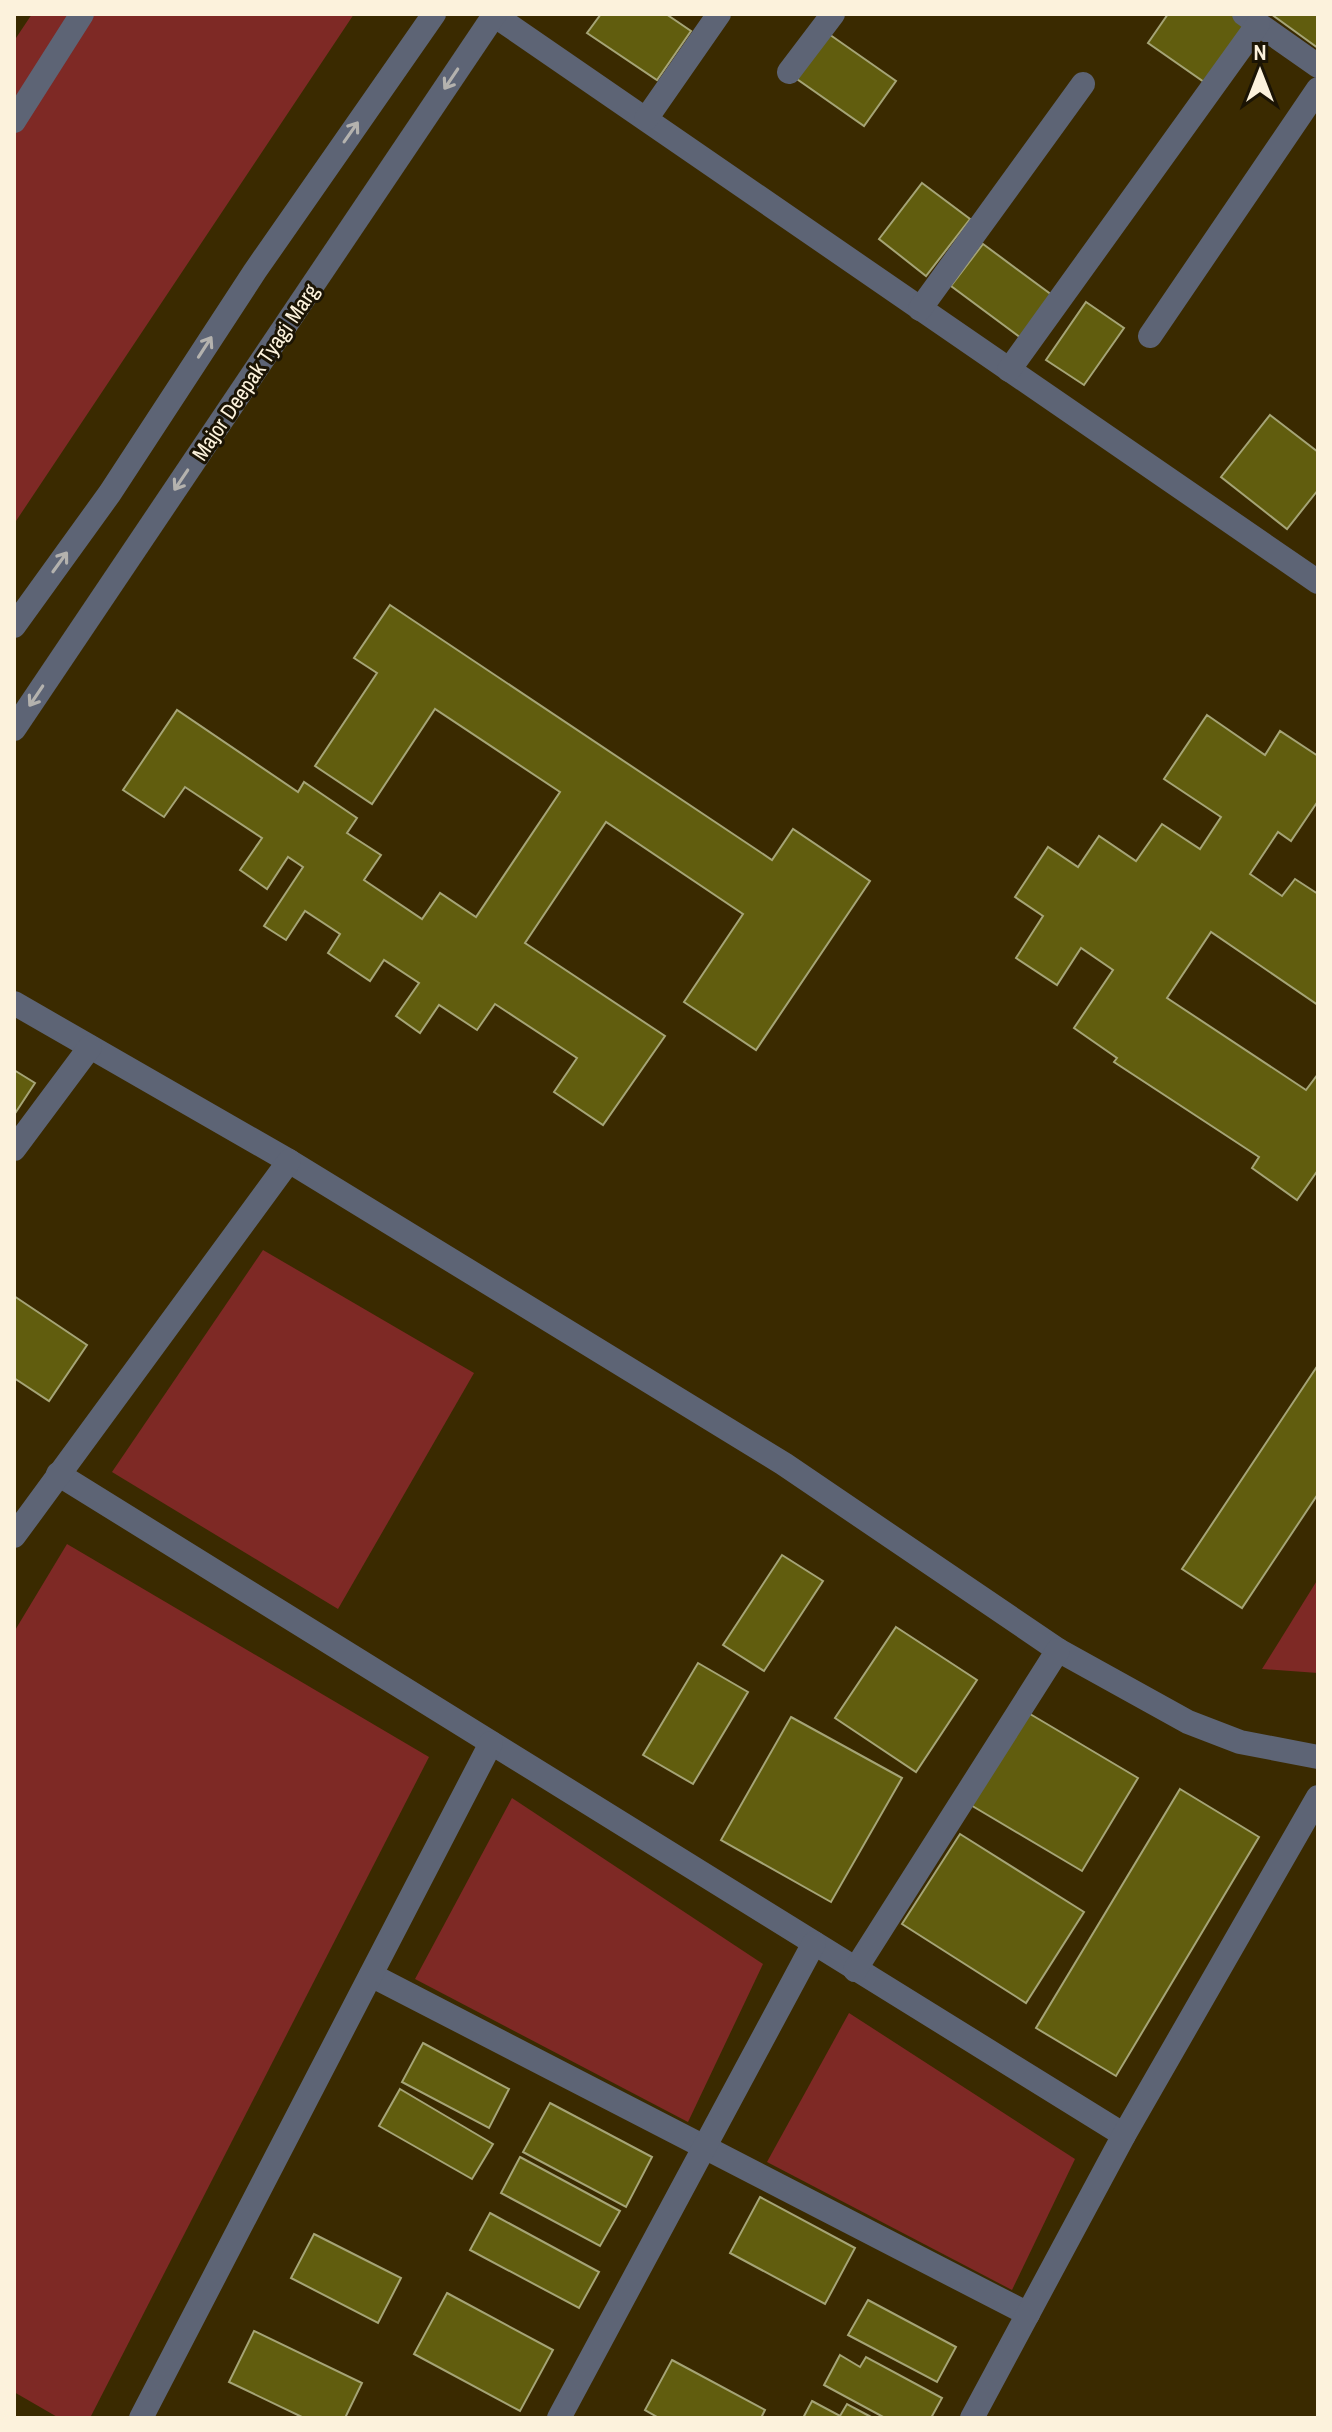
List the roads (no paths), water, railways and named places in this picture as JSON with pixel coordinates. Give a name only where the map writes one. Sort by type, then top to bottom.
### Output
[{"type":"street","points":[[14,121],[82,14]]},
{"type":"street","points":[[14,626],[110,493],[255,271],[434,14]]},
{"type":"street","points":[[495,14],[1318,582]]},
{"type":"street","name":"Major Deepak Tyagi Marg","points":[[14,729],[495,14]]},
{"type":"street","points":[[646,119],[719,14]]},
{"type":"street","points":[[789,72],[833,14]]},
{"type":"street","points":[[1009,370],[1251,19],[1318,66]]},
{"type":"street","points":[[920,309],[1083,84]]},
{"type":"street","points":[[1150,336],[1318,89]]},
{"type":"street","points":[[14,1003],[289,1161],[784,1464],[1058,1650],[1188,1722],[1240,1742],[1318,1757]]},
{"type":"street","points":[[14,1149],[90,1047]]},
{"type":"street","points":[[14,1536],[289,1161]]},
{"type":"street","points":[[58,1474],[1124,2135]]},
{"type":"street","points":[[855,1970],[1058,1650]]},
{"type":"street","points":[[141,2418],[491,1743]]},
{"type":"street","points":[[972,2418],[1124,2135],[1318,1797]]},
{"type":"street","points":[[559,2418],[814,1943]]},
{"type":"street","points":[[371,1975],[1028,2314]]}]
